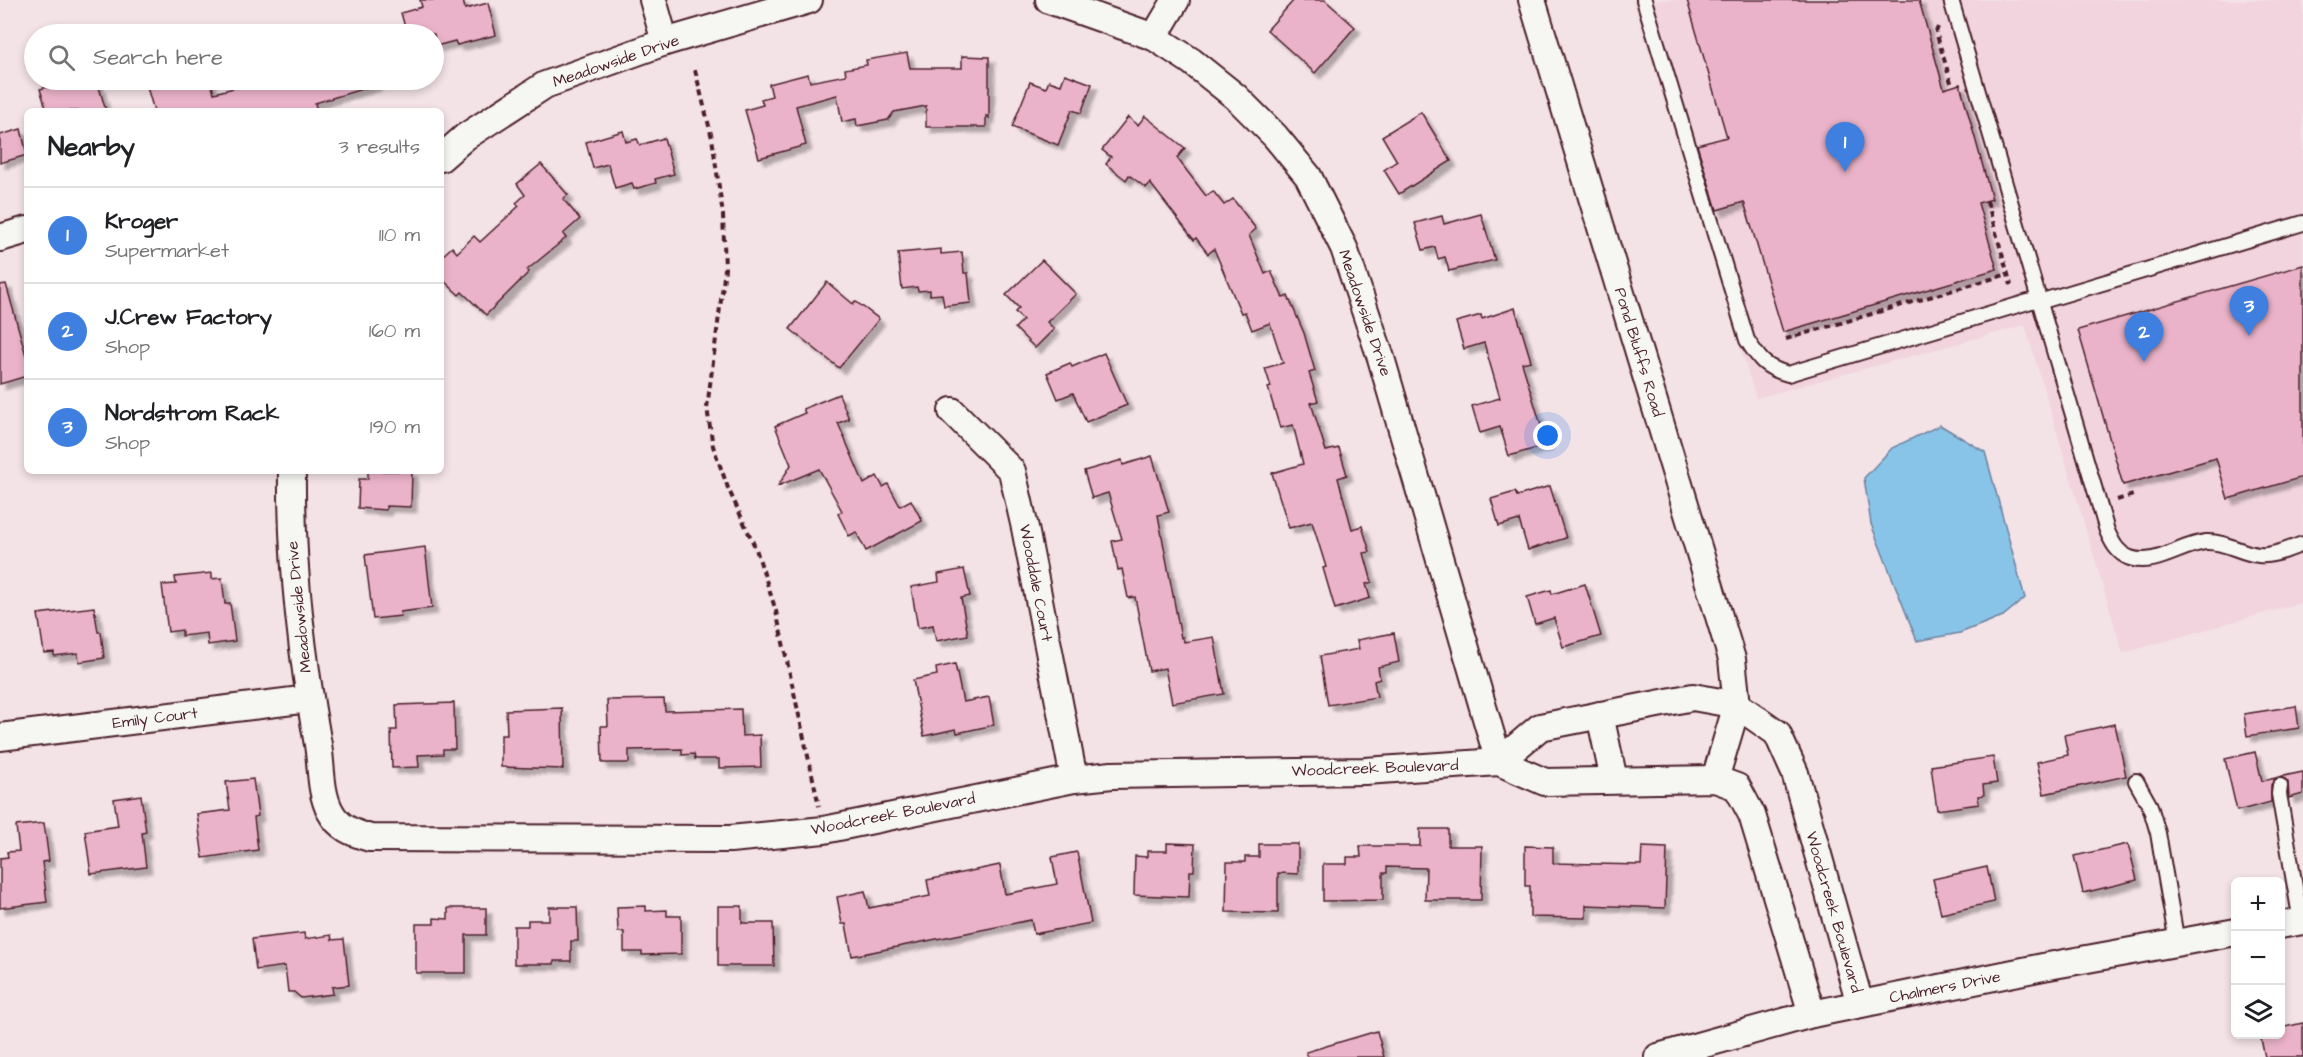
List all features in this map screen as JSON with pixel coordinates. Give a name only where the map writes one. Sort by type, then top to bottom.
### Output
[{"type":"street","points":[[653,0],[665,42]]},
{"type":"street","name":"Meadowside Drive","points":[[444,155],[465,137],[545,85],[665,42],[809,0]]},
{"type":"street","name":"Meadowside Drive","points":[[1049,0],[1154,37],[1191,61],[1218,82],[1275,136],[1308,176],[1344,248],[1381,358],[1499,762]]},
{"type":"street","points":[[1154,37],[1176,0]]},
{"type":"street","name":"Pond Bluffs Road","points":[[1532,0],[1732,659],[1737,705]]},
{"type":"street","points":[[0,238],[24,231]]},
{"type":"street","name":"Wooddale Court","points":[[952,411],[1012,471],[1074,779]]},
{"type":"street","name":"Meadowside Drive","points":[[292,474],[291,530],[309,699],[318,741]]},
{"type":"street","name":"Woodcreek Boulevard","points":[[1499,762],[1540,727],[1693,697],[1737,705],[1777,733],[1795,773],[1860,1004]]},
{"type":"street","name":"Emily Court","points":[[0,737],[309,699]]},
{"type":"street","points":[[1715,779],[1737,705]]},
{"type":"street","points":[[1600,715],[1614,780]]},
{"type":"street","name":"Woodcreek Boulevard","points":[[318,741],[325,796],[330,811],[340,825],[354,834],[370,838],[730,839],[824,830],[1074,779],[1112,775],[1365,771],[1499,762],[1545,782],[1715,779],[1737,787],[1752,815],[1812,1014]]},
{"type":"street","name":"Chalmers Drive","points":[[1658,1057],[1812,1014],[2231,933]]},
{"type":"lane","points":[[1644,0],[1747,339],[1756,355],[1770,369],[1788,374],[2303,223]]},
{"type":"lane","points":[[1951,0],[2038,301],[2107,531],[2115,548],[2131,558],[2150,559],[2205,542],[2225,544],[2239,551],[2262,556],[2303,544]]},
{"type":"lane","points":[[2136,782],[2150,806],[2158,833],[2177,943]]},
{"type":"lane","points":[[2280,786],[2279,794],[2295,922]]},
{"type":"path","points":[[1940,24],[1936,32],[1952,86]]},
{"type":"path","points":[[695,70],[712,138],[723,215],[725,269],[707,408],[713,446],[728,488],[756,549],[776,611],[824,830]]},
{"type":"path","points":[[1986,201],[2011,285]]},
{"type":"path","points":[[1785,339],[2008,274]]},
{"type":"path","points":[[2116,500],[2133,495]]},
{"type":"shaded area","points":[[1633,0],[2303,0],[2303,602],[2123,653],[2025,325],[1756,398]]},
{"type":"water","points":[[1940,425],[1985,452],[2025,598],[2003,616],[1960,633],[1917,641],[1871,524],[1864,478],[1892,448]]},
{"type":"building","points":[[420,0],[463,0],[465,9],[488,3],[496,35],[457,45],[455,41],[444,44],[444,24],[404,24],[401,13],[422,7]]},
{"type":"building","points":[[1294,0],[1325,0],[1355,27],[1315,73],[1267,30]]},
{"type":"building","points":[[1687,0],[1919,0],[1944,89],[1960,84],[1992,199],[1978,203],[1997,269],[1783,332],[1744,202],[1717,210],[1697,145],[1727,137]]},
{"type":"building","points":[[907,53],[910,68],[962,68],[962,56],[989,57],[989,118],[986,116],[986,127],[926,127],[926,106],[894,112],[888,120],[857,126],[856,119],[842,122],[837,95],[796,106],[806,145],[759,158],[745,110],[763,105],[761,99],[772,96],[769,84],[808,74],[810,82],[846,75],[845,69],[867,65],[866,60]]},
{"type":"building","points":[[1065,74],[1092,84],[1081,113],[1072,110],[1058,145],[1012,127],[1030,82],[1046,88],[1049,81],[1061,85]]},
{"type":"building","points":[[40,90],[100,90],[105,108],[46,108]]},
{"type":"building","points":[[148,90],[213,90],[214,93],[226,90],[359,90],[315,103],[316,108],[153,108]]},
{"type":"building","points":[[1421,112],[1451,161],[1399,194],[1384,170],[1397,161],[1382,136]]},
{"type":"building","points":[[1145,116],[1185,148],[1177,158],[1206,196],[1213,191],[1224,205],[1233,199],[1256,229],[1249,235],[1265,274],[1271,271],[1283,298],[1288,296],[1304,333],[1315,371],[1309,373],[1318,401],[1311,403],[1326,451],[1339,448],[1347,475],[1338,478],[1352,529],[1362,526],[1370,552],[1364,553],[1372,582],[1366,584],[1370,598],[1335,609],[1323,568],[1326,567],[1312,522],[1289,528],[1272,473],[1303,464],[1293,425],[1280,428],[1268,388],[1271,387],[1265,368],[1283,363],[1270,323],[1252,330],[1245,312],[1241,313],[1214,249],[1208,254],[1196,238],[1194,240],[1150,183],[1146,188],[1129,175],[1126,180],[1106,164],[1111,157],[1102,150],[1128,117],[1138,125]]},
{"type":"building","points":[[21,129],[24,156],[0,163],[0,135]]},
{"type":"building","points":[[623,131],[626,142],[637,139],[640,145],[664,138],[674,174],[655,179],[656,183],[634,189],[632,183],[615,188],[608,164],[593,168],[586,142]]},
{"type":"building","points":[[541,164],[568,195],[563,199],[580,219],[563,234],[566,238],[527,270],[529,272],[486,315],[462,292],[459,295],[444,281],[444,254],[452,247],[457,253],[474,236],[480,242],[519,206],[516,203],[525,195],[517,184]]},
{"type":"building","points":[[1481,214],[1495,260],[1449,271],[1445,257],[1438,259],[1435,247],[1423,250],[1415,223],[1442,216],[1444,224]]},
{"type":"building","points":[[941,249],[941,254],[962,252],[964,273],[968,273],[971,303],[944,306],[942,294],[930,295],[930,290],[918,291],[917,287],[902,289],[898,253]]},
{"type":"building","points":[[1042,260],[1076,294],[1047,322],[1054,329],[1035,348],[1015,328],[1023,320],[1015,312],[1019,308],[1006,295]]},
{"type":"building","points":[[2303,265],[2303,477],[2228,499],[2216,458],[2123,485],[2078,330]]},
{"type":"building","points":[[827,282],[853,304],[855,301],[879,319],[839,368],[790,329]]},
{"type":"building","points":[[6,284],[24,348],[24,377],[0,384],[0,285]]},
{"type":"building","points":[[1515,308],[1531,361],[1522,363],[1547,445],[1509,456],[1500,427],[1480,433],[1472,406],[1500,398],[1484,343],[1464,349],[1456,322],[1481,315],[1482,319]]},
{"type":"building","points":[[1104,353],[1127,405],[1086,422],[1073,393],[1058,399],[1047,373],[1070,363],[1072,367]]},
{"type":"building","points":[[839,394],[849,419],[838,423],[864,484],[877,476],[883,487],[888,484],[900,506],[911,500],[922,521],[866,551],[856,532],[849,536],[838,514],[842,511],[819,469],[778,486],[791,465],[775,426],[805,413],[803,409]]},
{"type":"building","points":[[1152,456],[1169,512],[1158,515],[1181,638],[1183,637],[1184,642],[1214,637],[1224,694],[1172,703],[1165,668],[1149,671],[1135,597],[1128,598],[1122,569],[1118,570],[1112,541],[1122,539],[1108,493],[1092,498],[1084,471],[1122,460],[1123,465]]},
{"type":"building","points":[[368,474],[412,474],[411,507],[386,506],[386,510],[358,508],[359,479],[368,479]]},
{"type":"building","points":[[1550,486],[1566,538],[1528,550],[1519,520],[1499,526],[1491,499],[1515,492],[1517,496]]},
{"type":"building","points":[[425,547],[432,608],[400,612],[401,616],[373,619],[365,555]]},
{"type":"building","points":[[964,569],[970,596],[961,598],[968,635],[936,641],[933,625],[918,628],[911,587],[939,582],[938,574]]},
{"type":"building","points":[[212,573],[212,579],[222,578],[225,604],[230,603],[235,641],[208,645],[207,633],[182,636],[182,630],[168,632],[162,585],[176,584],[175,577]]},
{"type":"building","points":[[1585,584],[1601,636],[1563,647],[1554,618],[1535,624],[1527,597],[1551,590],[1552,594]]},
{"type":"building","points":[[94,607],[98,632],[101,632],[104,658],[79,662],[78,653],[54,656],[54,652],[44,653],[38,614]]},
{"type":"building","points":[[1394,633],[1399,662],[1378,667],[1380,679],[1374,681],[1377,697],[1328,705],[1320,656],[1359,649],[1357,640]]},
{"type":"building","points":[[955,664],[963,702],[989,697],[994,725],[957,733],[956,729],[924,736],[913,680],[937,675],[936,668]]},
{"type":"building","points":[[664,699],[665,711],[741,709],[742,736],[760,735],[761,767],[719,768],[719,759],[695,759],[694,754],[682,755],[682,749],[629,750],[629,763],[602,763],[601,726],[608,726],[607,700]]},
{"type":"building","points":[[454,703],[455,749],[443,749],[443,754],[418,755],[419,767],[392,768],[391,730],[397,730],[396,705]]},
{"type":"building","points":[[2296,706],[2299,728],[2247,736],[2244,714]]},
{"type":"building","points":[[562,708],[563,769],[501,767],[501,735],[507,735],[506,710]]},
{"type":"building","points":[[2115,724],[2126,776],[2044,794],[2037,762],[2068,755],[2064,735]]},
{"type":"building","points":[[2255,752],[2262,781],[2276,778],[2271,785],[2271,802],[2237,811],[2225,759]]},
{"type":"building","points":[[1993,757],[1997,783],[1983,785],[1984,795],[1978,796],[1979,804],[1937,810],[1931,766]]},
{"type":"building","points":[[2303,772],[2303,794],[2289,798],[2288,782],[2279,777]]},
{"type":"building","points":[[253,779],[258,816],[254,817],[258,850],[203,858],[197,814],[230,810],[226,782]]},
{"type":"building","points":[[141,795],[146,832],[142,833],[146,867],[91,874],[85,831],[118,826],[114,799]]},
{"type":"building","points":[[44,823],[49,861],[42,862],[47,902],[0,908],[0,858],[8,857],[7,852],[19,851],[16,826]]},
{"type":"building","points":[[1420,829],[1448,829],[1448,846],[1482,846],[1481,900],[1425,900],[1426,868],[1387,867],[1387,873],[1383,873],[1383,900],[1323,901],[1323,864],[1347,864],[1347,857],[1361,857],[1360,846],[1420,846]]},
{"type":"building","points":[[1167,843],[1195,844],[1194,871],[1190,871],[1189,897],[1134,895],[1135,856],[1147,857],[1147,851],[1167,851]]},
{"type":"building","points":[[1259,844],[1298,844],[1298,874],[1278,873],[1278,913],[1226,912],[1227,862],[1245,862],[1245,857],[1259,857]]},
{"type":"building","points":[[2128,844],[2137,880],[2083,893],[2074,856]]},
{"type":"building","points":[[1525,846],[1553,847],[1553,863],[1641,865],[1642,847],[1667,848],[1665,908],[1586,905],[1586,918],[1530,917],[1530,886],[1525,886]]},
{"type":"building","points":[[1077,852],[1091,923],[1034,934],[1031,920],[852,956],[846,924],[842,924],[837,897],[865,891],[869,908],[930,896],[927,880],[1000,865],[1005,894],[1057,884],[1052,857]]},
{"type":"building","points":[[1987,867],[1994,902],[1941,914],[1933,879]]},
{"type":"building","points":[[646,906],[646,911],[667,910],[667,916],[681,916],[681,954],[642,955],[642,952],[624,952],[624,932],[618,932],[617,907]]},
{"type":"building","points":[[718,906],[742,906],[742,923],[773,923],[774,966],[718,966]]},
{"type":"building","points":[[549,907],[577,907],[578,941],[571,941],[571,961],[554,961],[554,964],[514,964],[514,926],[528,926],[528,920],[549,920]]},
{"type":"building","points":[[448,908],[486,908],[486,935],[466,935],[466,973],[416,973],[416,924],[434,924],[434,918],[448,919]]},
{"type":"building","points":[[304,933],[305,939],[331,935],[332,940],[344,939],[349,985],[332,987],[333,994],[301,998],[294,992],[288,992],[285,966],[256,970],[252,939]]},
{"type":"building","points":[[2303,1023],[2303,1057],[2265,1057],[2261,1039],[2285,1039],[2285,1027]]},
{"type":"building","points":[[1377,1031],[1384,1057],[1307,1057],[1306,1052]]},
{"type":"place","name":"Kroger","points":[[1845,172]]},
{"type":"place","name":"Nordstrom Rack","points":[[2249,336]]},
{"type":"place","name":"J.Crew Factory","points":[[2144,362]]}]
